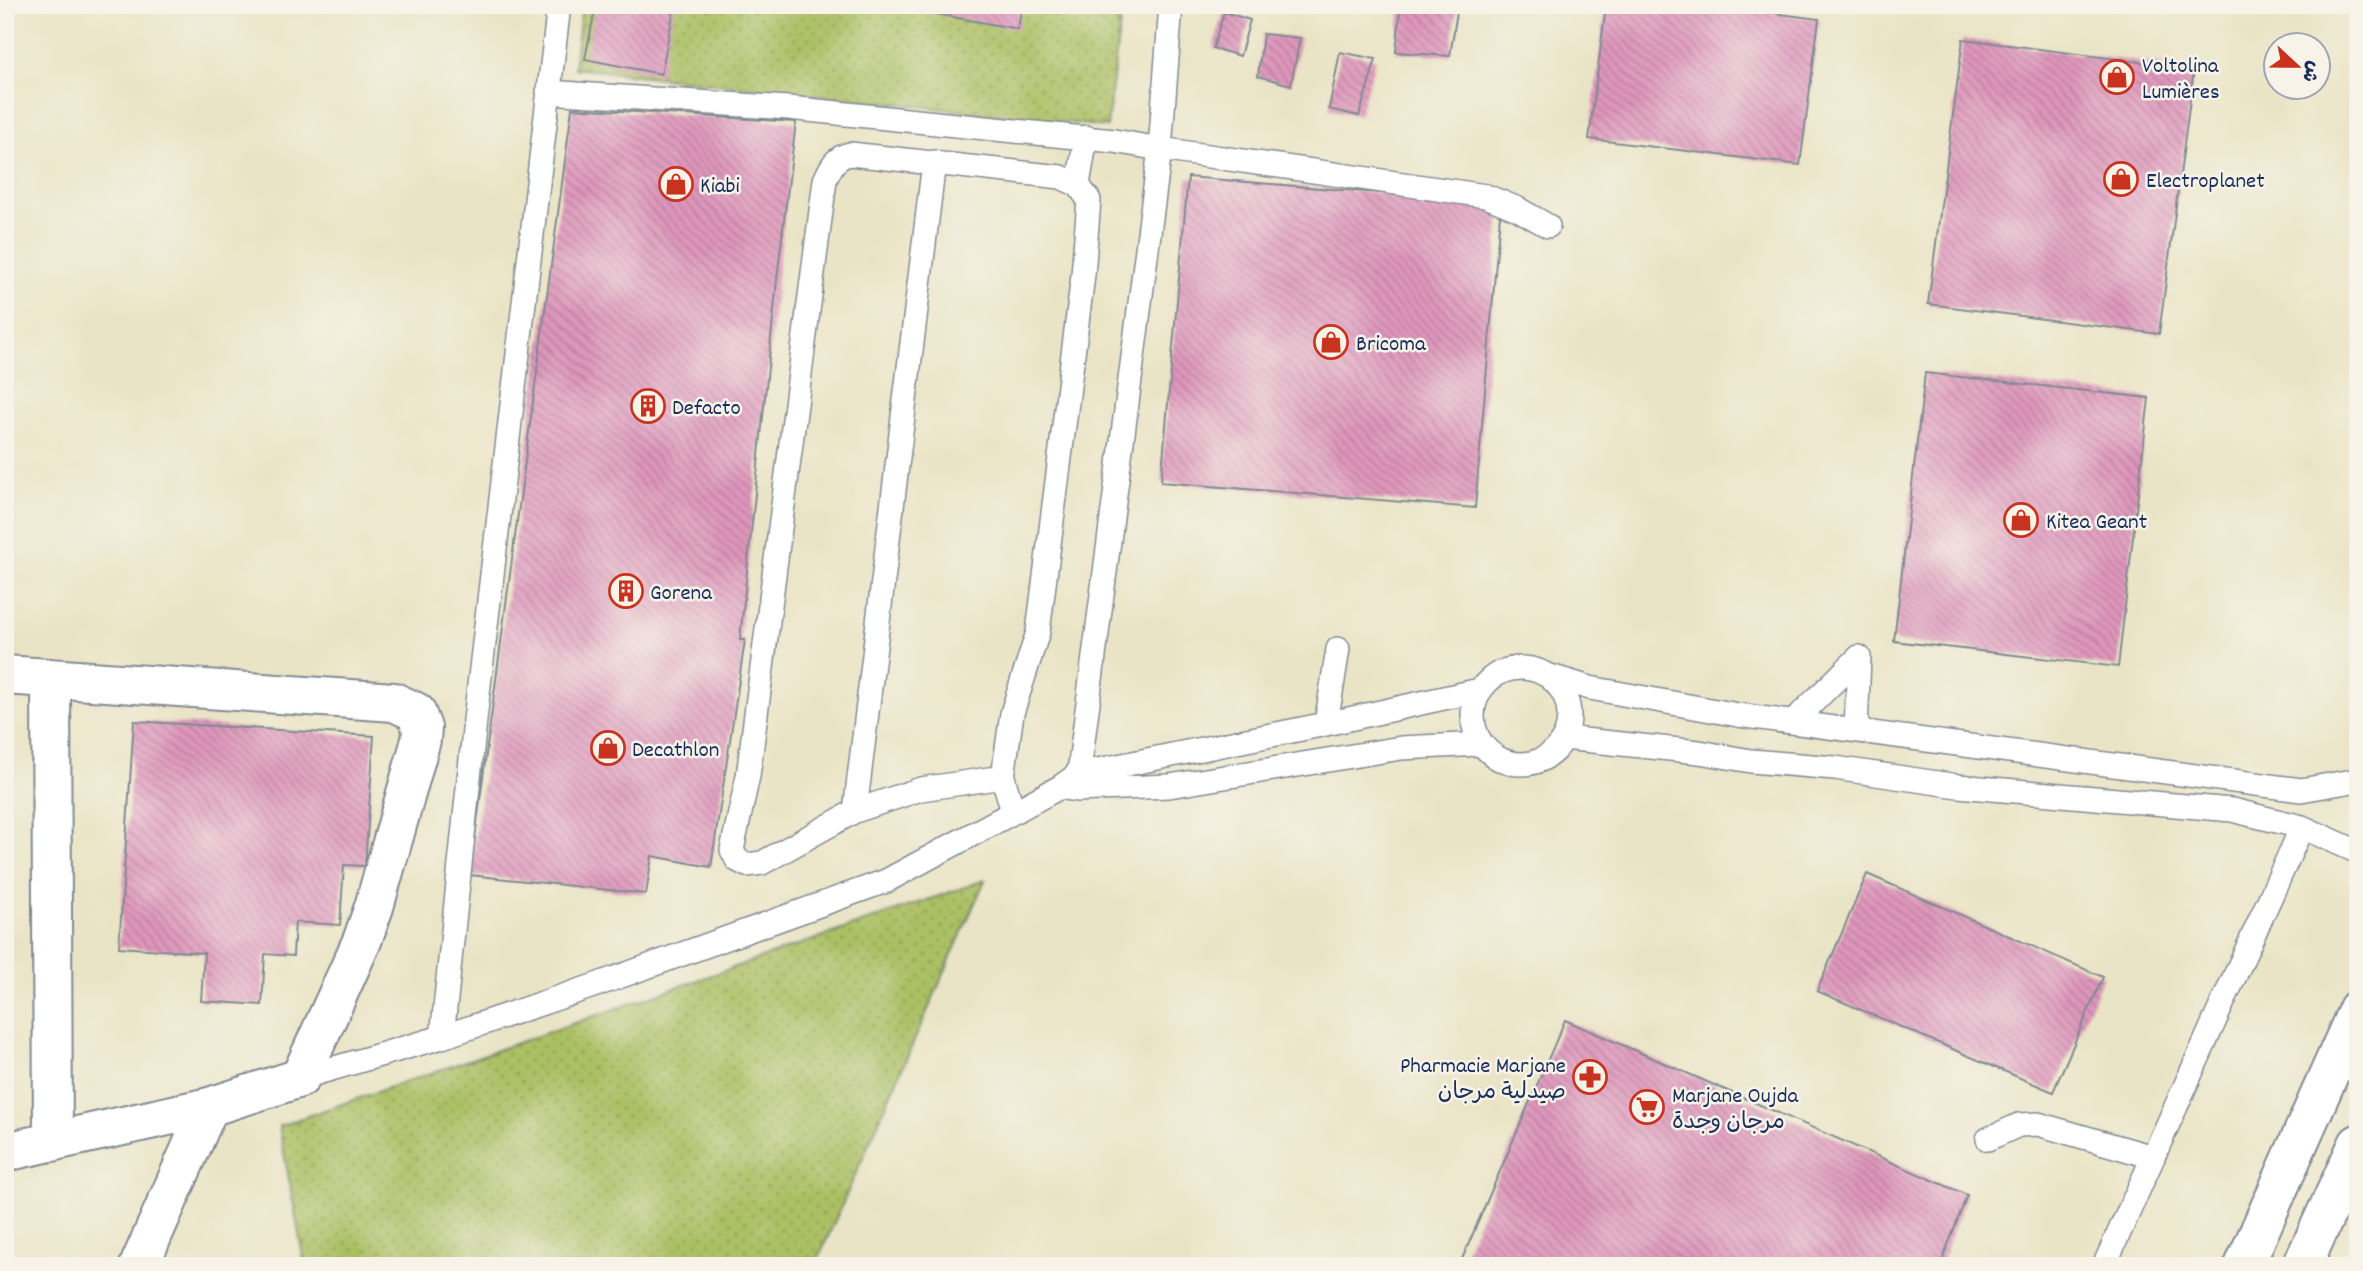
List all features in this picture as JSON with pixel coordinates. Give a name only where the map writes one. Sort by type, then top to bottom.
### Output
[{"type":"main road","points":[[5,675],[394,702],[416,712],[422,728],[421,740],[374,907],[362,941],[300,1078],[209,1107],[5,1152]]},
{"type":"main road","points":[[51,678],[53,1142]]},
{"type":"main road","points":[[2244,1266],[2358,1009]]},
{"type":"main road","points":[[139,1266],[209,1107]]},
{"type":"main road","points":[[2302,1266],[2358,1144]]},
{"type":"lane","points":[[442,1037],[476,711],[559,5]]},
{"type":"lane","points":[[1071,784],[1160,149],[1171,5]]},
{"type":"lane","points":[[548,92],[788,108],[1086,137],[1486,196],[1518,209],[1548,226]]},
{"type":"lane","points":[[1078,185],[1086,137]]},
{"type":"lane","points":[[1003,777],[921,789],[855,811],[762,863],[747,864],[737,860],[732,850],[748,776],[825,180],[833,163],[841,156],[850,154],[934,162],[1061,177],[1078,185],[1089,200],[1083,275],[1038,632],[1012,713],[1003,777],[1013,812]]},
{"type":"lane","points":[[855,811],[934,162]]},
{"type":"lane","points":[[1326,724],[1338,649]]},
{"type":"lane","points":[[1794,721],[1859,657],[1856,730]]},
{"type":"lane","points":[[1546,675],[1559,686],[1568,705],[1569,722],[1564,738],[1545,758],[1530,764],[1497,758],[1481,744],[1474,728],[1473,711],[1480,690],[1492,677],[1507,669],[1531,668],[1590,688],[1738,715],[1984,749],[2301,790],[2358,780]]},
{"type":"lane","points":[[300,1078],[442,1037],[886,881],[1013,812],[1071,784],[1480,690]]},
{"type":"lane","points":[[1564,738],[1699,752],[1751,761],[1835,768],[1958,786],[2232,810],[2302,827],[2358,852]]},
{"type":"lane","points":[[1071,784],[1169,786],[1401,748],[1481,744]]},
{"type":"lane","points":[[2104,1266],[2302,827]]},
{"type":"lane","points":[[1988,1139],[2019,1125],[2038,1124],[2153,1157]]},
{"type":"green space","points":[[582,5],[1122,5],[1107,127],[574,68]]},
{"type":"green space","points":[[985,880],[815,1266],[305,1266],[279,1126]]},
{"type":"building","points":[[596,5],[675,5],[661,74],[585,59]]},
{"type":"building","points":[[887,5],[1022,5],[1018,29]]},
{"type":"building","points":[[1401,5],[1458,5],[1450,56],[1396,52]]},
{"type":"building","points":[[1606,5],[1708,5],[1819,19],[1800,165],[1589,139]]},
{"type":"building","points":[[1224,12],[1250,20],[1240,56],[1213,48]]},
{"type":"building","points":[[1263,34],[1300,38],[1291,85],[1258,76]]},
{"type":"building","points":[[1963,39],[2194,69],[2159,334],[1928,304]]},
{"type":"building","points":[[1340,52],[1376,59],[1359,116],[1329,109]]},
{"type":"building","points":[[572,108],[796,122],[740,640],[745,640],[711,867],[652,856],[646,894],[470,875]]},
{"type":"building","name":"Bricoma","points":[[1188,177],[1501,203],[1475,508],[1161,482]]},
{"type":"building","name":"Kitea Geant","points":[[1925,373],[2149,398],[2118,667],[1894,641]]},
{"type":"building","points":[[134,721],[374,736],[365,866],[344,865],[340,925],[295,922],[293,956],[265,954],[262,1005],[201,1001],[204,953],[119,947]]},
{"type":"building","points":[[1867,874],[2103,977],[2053,1092],[1817,991]]},
{"type":"building","name":"Marjane Oujda مرجان وجدة","points":[[1565,1020],[1967,1195],[1940,1266],[1459,1266]]},
{"type":"place","name":"Voltolina Lumières","points":[[2117,77]]},
{"type":"place","name":"Electroplanet","points":[[2121,179]]},
{"type":"place","name":"Kiabi","points":[[676,184]]},
{"type":"place","name":"Bricoma","points":[[1331,342]]},
{"type":"place","name":"Defacto","points":[[648,406]]},
{"type":"place","name":"Kitea Geant","points":[[2021,520]]},
{"type":"place","name":"Gorena","points":[[626,591]]},
{"type":"place","name":"Decathlon","points":[[608,748]]},
{"type":"place","name":"Pharmacie Marjane صيدلية مرجان","points":[[1590,1077]]},
{"type":"place","name":"Marjane Oujda مرجان وجدة","points":[[1647,1107]]}]
